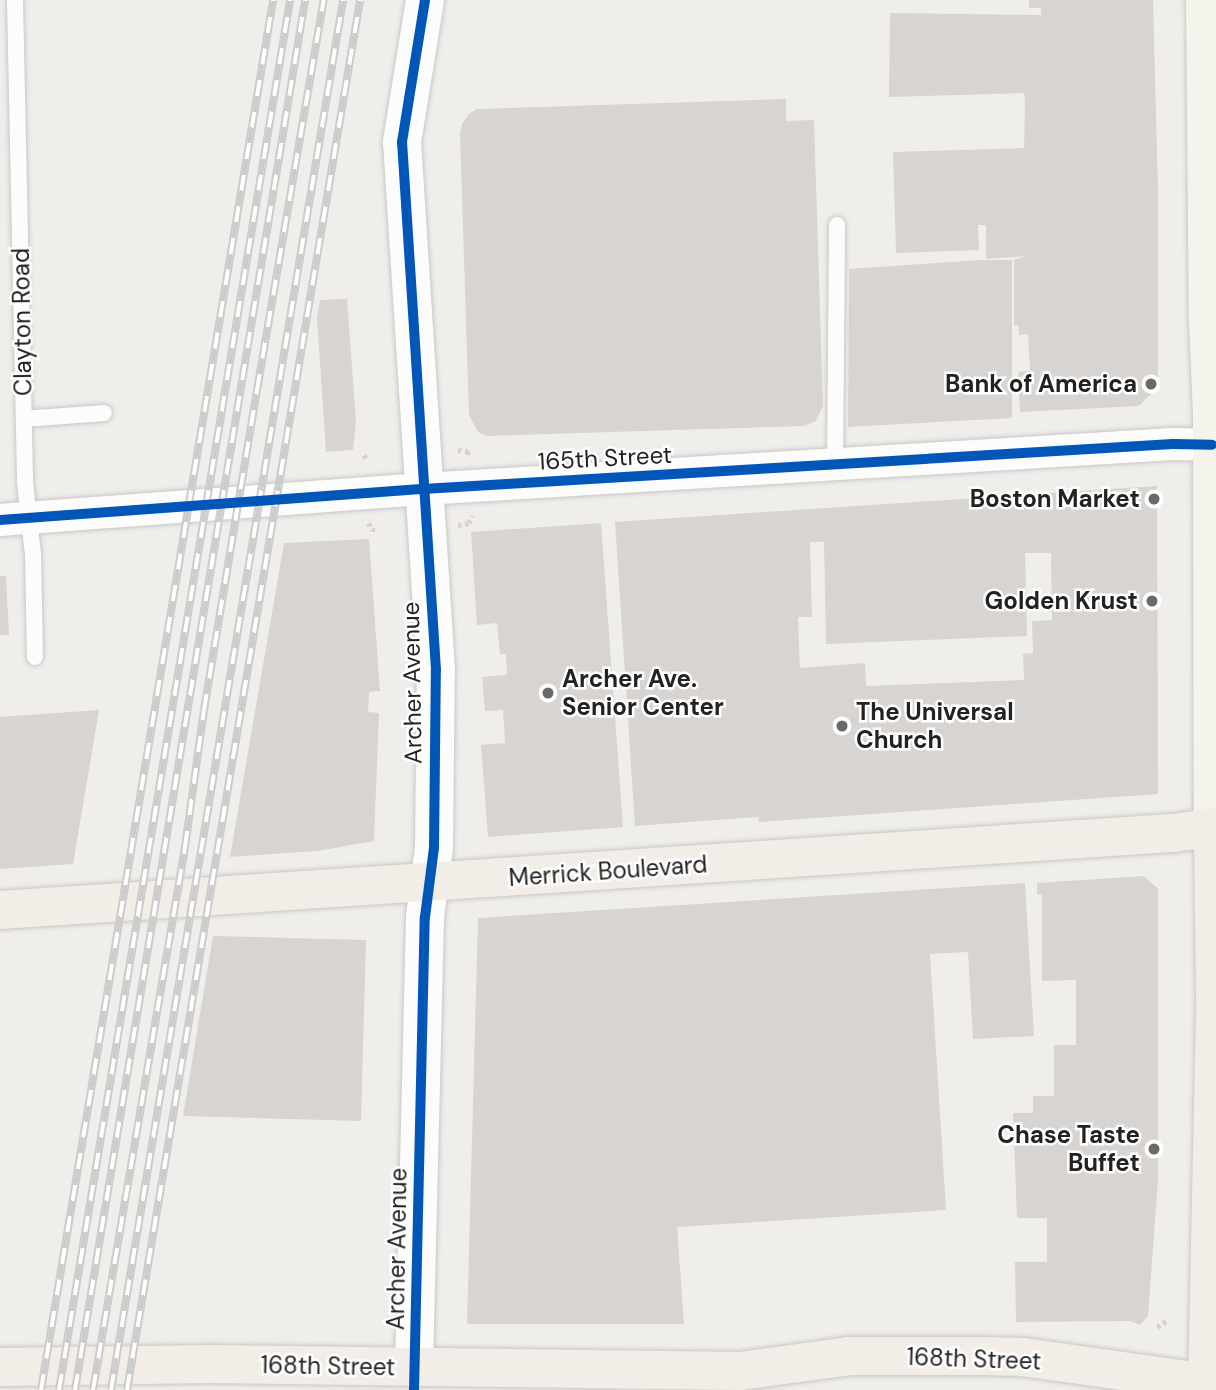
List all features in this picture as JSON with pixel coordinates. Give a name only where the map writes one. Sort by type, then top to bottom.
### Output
[{"type":"main road","points":[[1205,0],[1211,114],[1215,999],[1207,1386]]},
{"type":"main road","name":"Merrick Boulevard","points":[[0,910],[1159,834],[1214,827]]},
{"type":"main road","name":"168th Street","points":[[0,1367],[211,1364],[414,1379],[740,1371],[849,1356],[983,1356],[1023,1357],[1207,1386]]},
{"type":"main road","name":"168th Street","points":[[740,1371],[807,1390]]},
{"type":"street","name":"Archer Avenue","points":[[414,1379],[425,917],[434,848],[436,670],[402,142],[425,0]]},
{"type":"street","name":"165th Street","points":[[14,519],[423,489],[1173,444],[1212,445]]},
{"type":"lane","name":"Clayton Road","points":[[15,0],[24,419],[14,519],[33,554],[35,657]]},
{"type":"lane","points":[[835,466],[837,225]]},
{"type":"lane","points":[[24,419],[104,413]]},
{"type":"path","points":[[458,525],[469,523],[472,515]]},
{"type":"path","points":[[369,522],[372,530],[379,530]]},
{"type":"path","points":[[1157,1327],[1168,1321]]},
{"type":"building","points":[[1029,0],[1153,0],[1158,191],[1158,387],[1139,406],[1020,412],[1018,372],[1030,371],[1028,334],[1019,335],[1018,325],[1014,325],[1014,260],[1026,256],[986,259],[986,225],[978,225],[979,250],[896,253],[893,152],[1024,148],[1025,101],[1024,93],[889,97],[890,13],[1041,15],[1041,8],[1029,8]]},
{"type":"building","points":[[786,99],[786,121],[814,120],[823,406],[816,421],[804,426],[487,436],[478,432],[469,415],[460,134],[462,124],[469,114],[477,109]]},
{"type":"building","points":[[1012,260],[1012,418],[848,427],[849,269]]},
{"type":"building","points":[[347,299],[356,422],[353,450],[326,452],[317,318],[320,300]]},
{"type":"building","points":[[1157,486],[1158,794],[759,822],[758,817],[635,826],[615,522]],"holes":[[[810,542],[824,542],[826,644],[1027,636],[1025,553],[1051,553],[1052,620],[1032,621],[1033,653],[1023,654],[1024,680],[866,686],[865,663],[800,668],[798,617],[812,617]]]},
{"type":"building","name":"Archer Ave. Senior Center","points":[[601,523],[623,827],[488,837],[481,745],[505,743],[503,710],[485,711],[482,677],[507,675],[506,654],[500,654],[497,623],[477,625],[471,532]]},
{"type":"building","points":[[369,539],[380,691],[369,692],[368,712],[379,713],[374,841],[317,851],[230,857],[284,543]]},
{"type":"building","points":[[0,576],[6,576],[9,635],[0,635]]},
{"type":"building","points":[[99,710],[73,864],[0,869],[0,717]]},
{"type":"building","points":[[1144,876],[1158,889],[1158,1180],[1148,1316],[1140,1325],[1131,1321],[1016,1322],[1015,1262],[1047,1262],[1047,1218],[1017,1218],[1013,1113],[1033,1113],[1033,1096],[1054,1096],[1054,1045],[1076,1045],[1076,980],[1042,981],[1042,895],[1037,894],[1037,883]]},
{"type":"building","points":[[1025,883],[1034,1036],[973,1039],[968,952],[930,954],[946,1210],[677,1227],[684,1324],[467,1324],[478,918]]},
{"type":"building","points":[[213,936],[366,940],[361,1121],[183,1116]]},
{"type":"railway","points":[[41,1390],[273,0]]},
{"type":"railway","points":[[59,1390],[290,0]]},
{"type":"railway","points":[[75,1390],[305,0]]},
{"type":"railway","points":[[93,1390],[185,847],[204,710],[257,390],[324,0]]},
{"type":"railway","points":[[111,1390],[343,0]]},
{"type":"railway","points":[[127,1390],[360,0]]},
{"type":"cycle path","points":[[414,1390],[425,917],[434,848],[436,670],[402,142],[425,0]]},
{"type":"cycle path","points":[[0,520],[423,489],[1173,444],[1212,445]]},
{"type":"place","name":"Bank of America","points":[[1151,384]]},
{"type":"place","name":"Boston Market","points":[[1154,499]]},
{"type":"place","name":"Golden Krust","points":[[1152,601]]},
{"type":"place","name":"Archer Ave. Senior Center","points":[[548,693]]},
{"type":"place","name":"The Universal Church","points":[[842,726]]},
{"type":"place","name":"Chase Taste Buffet","points":[[1154,1149]]}]
